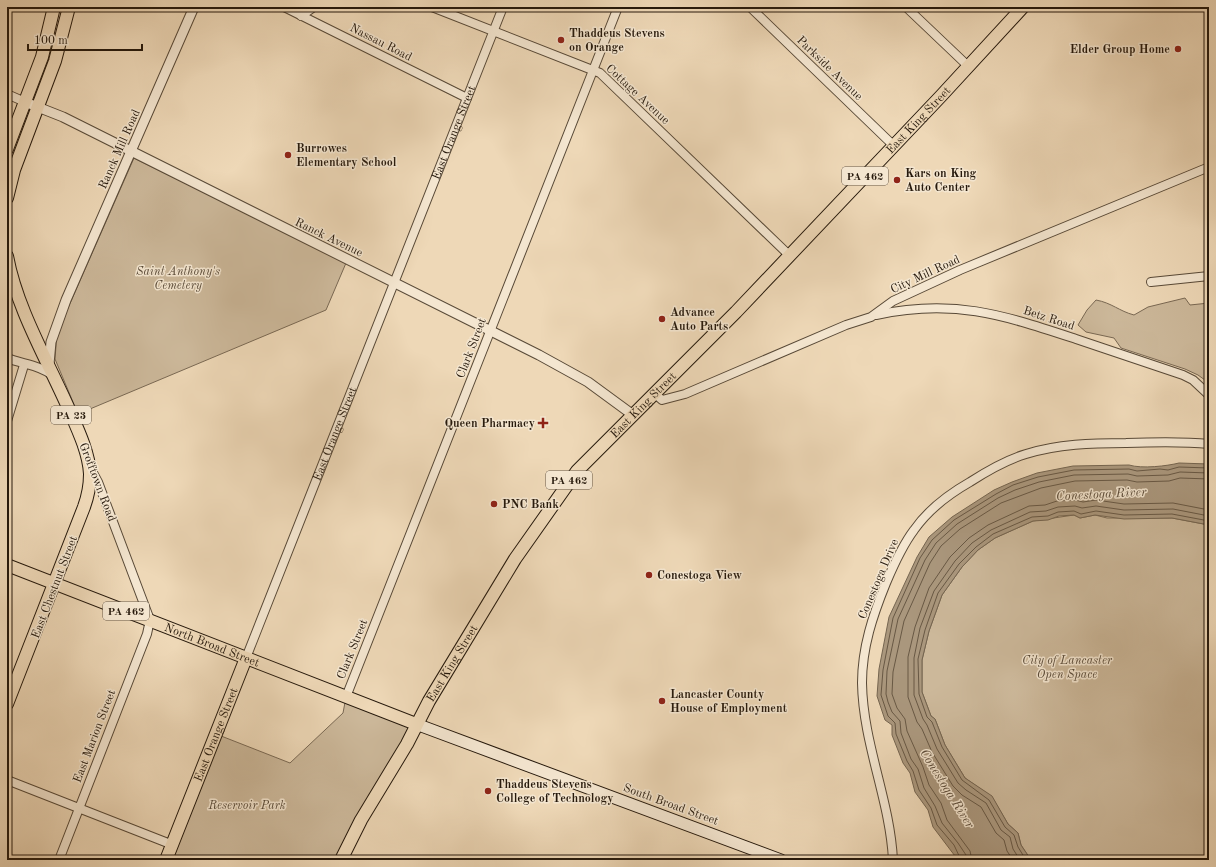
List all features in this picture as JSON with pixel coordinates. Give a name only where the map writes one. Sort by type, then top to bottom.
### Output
[{"type":"main road","points":[[7,149],[42,57],[54,7]]},
{"type":"main road","points":[[7,198],[14,170],[60,48],[69,7]]},
{"type":"main road","name":"East King Street","points":[[341,860],[361,820],[407,744],[416,724],[515,559],[545,513],[577,471],[790,256],[1023,7]]},
{"type":"main road","name":"Grofftown Road","points":[[7,256],[17,294],[56,378],[81,440],[89,466]]},
{"type":"main road","name":"East Chestnut Street","points":[[7,704],[88,498],[89,466]]},
{"type":"main road","name":"North Broad Street","points":[[7,565],[416,724]]},
{"type":"main road","name":"East Orange Street","points":[[166,860],[246,658]]},
{"type":"main road","name":"South Broad Street","points":[[416,724],[781,860]]},
{"type":"street","name":"Ranck Mill Road","points":[[49,364],[51,342],[66,300],[132,152],[194,7]]},
{"type":"street","name":"Nassau Road","points":[[284,7],[467,98]]},
{"type":"street","points":[[301,16],[314,7]]},
{"type":"street","name":"Cottage Avenue","points":[[432,7],[602,74],[790,256]]},
{"type":"street","name":"East Orange Street","points":[[246,658],[503,7]]},
{"type":"street","name":"Clark Street","points":[[346,697],[618,7]]},
{"type":"street","name":"Parkside Avenue","points":[[750,7],[894,146]]},
{"type":"street","points":[[906,7],[968,66]]},
{"type":"street","name":"Ranck Avenue","points":[[7,94],[39,106],[491,331],[577,376],[633,414]]},
{"type":"street","name":"City Mill Road","points":[[654,393],[662,400],[685,394],[846,325],[871,316],[893,302],[954,273],[1209,168]]},
{"type":"street","points":[[1151,282],[1209,276]]},
{"type":"street","name":"Ranck Mill Road","points":[[58,311],[66,300]]},
{"type":"street","name":"Betz Road","points":[[871,316],[895,311],[935,308],[992,314],[1024,322],[1183,375],[1193,380],[1209,395]]},
{"type":"street","points":[[7,358],[24,365],[45,370],[56,378]]},
{"type":"street","points":[[7,420],[24,365]]},
{"type":"street","name":"Conestoga Drive","points":[[893,860],[885,811],[866,729],[862,696],[863,669],[868,635],[876,609],[893,567],[914,529],[934,508],[959,489],[1009,461],[1026,454],[1050,448],[1091,444],[1144,442],[1209,444]]},
{"type":"street","name":"Grofftown Road","points":[[89,466],[98,482],[150,620]]},
{"type":"street","name":"East Marion Street","points":[[59,860],[147,634],[150,620]]},
{"type":"street","points":[[7,780],[173,844]]},
{"type":"green space","name":"Saint Anthony's Cemetery","points":[[134,158],[346,263],[326,310],[78,414],[55,359],[57,333]]},
{"type":"green space","points":[[1185,298],[1190,305],[1209,303],[1209,383],[1198,375],[1185,369],[1121,348],[1114,338],[1086,332],[1078,325],[1087,310],[1096,300],[1107,303],[1134,315],[1148,307]]},
{"type":"green space","name":"City of Lancaster Open Space","points":[[1074,515],[1080,518],[1095,515],[1107,518],[1172,518],[1209,525],[1209,860],[1031,860],[1021,845],[1018,833],[1008,824],[992,797],[965,778],[945,745],[935,719],[931,716],[922,692],[922,660],[929,631],[942,595],[962,567],[978,550],[995,538],[1033,521]]},
{"type":"green space","name":"Reservoir Park","points":[[346,697],[416,724],[341,860],[166,860],[216,734],[290,763],[343,713]]},
{"type":"water","name":"Conestoga River","points":[[1179,463],[1209,464],[1209,525],[1172,518],[1124,519],[1095,515],[1080,518],[1074,515],[1059,516],[1048,520],[1033,521],[995,538],[978,550],[962,567],[942,595],[929,631],[922,660],[922,692],[931,716],[935,719],[945,745],[965,778],[992,796],[1008,824],[1018,833],[1021,845],[1031,860],[958,860],[933,827],[928,810],[915,792],[910,773],[903,763],[892,735],[892,725],[885,720],[877,696],[879,669],[889,617],[917,557],[929,537],[952,517],[994,490],[1037,473],[1073,466],[1129,465],[1147,467]]},
{"type":"place","name":"Thaddeus Stevens on Orange","points":[[561,40]]},
{"type":"place","name":"Elder Group Home","points":[[1178,49]]},
{"type":"place","name":"Burrowes Elementary School","points":[[288,155]]},
{"type":"place","name":"Kars on King Auto Center","points":[[897,180]]},
{"type":"place","name":"Advance Auto Parts","points":[[662,319]]},
{"type":"place","name":"Queen Pharmacy","points":[[543,423]]},
{"type":"place","name":"PNC Bank","points":[[494,504]]},
{"type":"place","name":"Conestoga View","points":[[649,575]]},
{"type":"place","name":"Lancaster County House of Employment","points":[[662,701]]},
{"type":"place","name":"Thaddeus Stevens College of Technology","points":[[488,791]]}]
